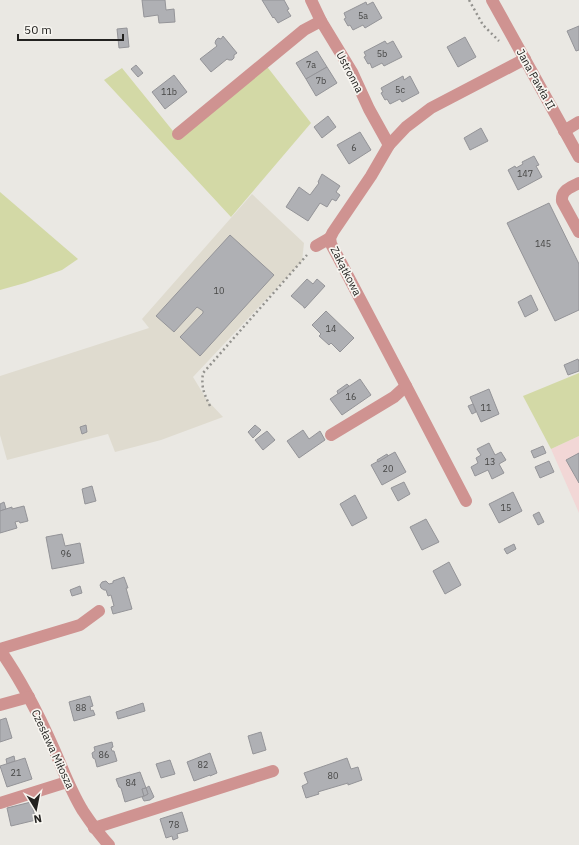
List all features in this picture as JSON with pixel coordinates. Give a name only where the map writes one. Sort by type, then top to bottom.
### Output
[{"type":"street","name":"Ustronna","points":[[311,0],[321,21],[352,72],[369,109],[389,145]]},
{"type":"street","name":"Jana Pawła II","points":[[492,0],[579,157]]},
{"type":"street","points":[[178,134],[304,30],[321,21]]},
{"type":"street","name":"Zakątkowa","points":[[466,502],[331,244],[330,238],[332,232],[371,176],[389,145],[406,127],[431,108],[525,60]]},
{"type":"street","points":[[564,131],[579,122]]},
{"type":"street","points":[[579,183],[562,193],[562,201],[579,232]]},
{"type":"street","points":[[316,246],[330,238]]},
{"type":"street","points":[[331,435],[394,397],[406,386]]},
{"type":"street","points":[[0,650],[80,625],[99,611]]},
{"type":"street","name":"Czesława Miłosza","points":[[0,650],[12,666],[29,697],[82,810],[94,828],[109,845]]},
{"type":"street","points":[[0,705],[29,697]]},
{"type":"street","points":[[94,828],[272,771]]},
{"type":"street","points":[[0,803],[68,782]]},
{"type":"path","points":[[469,0],[483,25],[502,44]]},
{"type":"path","points":[[210,406],[202,389],[203,373],[316,246]]},
{"type":"shaded area","points":[[252,194],[304,243],[302,261],[193,377],[207,400],[223,417],[161,440],[115,452],[108,434],[7,460],[0,435],[0,376],[149,328],[142,319]]},
{"type":"shaded area","points":[[579,436],[579,513],[551,449]]},
{"type":"green space","points":[[265,64],[311,123],[231,217],[104,80],[122,68],[177,136]]},
{"type":"green space","points":[[0,192],[78,259],[62,270],[0,290]]},
{"type":"green space","points":[[579,373],[579,436],[551,449],[523,396]]},
{"type":"building","points":[[142,0],[165,0],[166,10],[174,9],[175,22],[159,23],[158,15],[144,17]]},
{"type":"building","points":[[262,0],[284,0],[289,9],[287,10],[291,16],[278,23],[274,17],[273,18]]},
{"type":"building","points":[[366,2],[367,5],[373,2],[382,18],[365,28],[363,25],[353,30],[350,25],[348,26],[344,19],[346,18],[344,13]]},
{"type":"building","points":[[579,26],[579,50],[576,51],[567,31]]},
{"type":"building","points":[[127,28],[129,47],[119,48],[117,29]]},
{"type":"building","points":[[223,36],[237,53],[234,55],[232,60],[227,59],[211,72],[200,59],[217,46],[215,43],[216,40],[218,38],[221,39]]},
{"type":"building","points":[[465,37],[476,57],[458,67],[447,47]]},
{"type":"building","points":[[385,41],[387,44],[393,41],[402,57],[384,66],[382,63],[372,68],[370,63],[368,64],[364,57],[366,56],[364,52]]},
{"type":"building","points":[[317,51],[327,67],[306,79],[296,63]]},
{"type":"building","points":[[136,65],[143,73],[138,77],[131,69]]},
{"type":"building","points":[[327,67],[337,83],[316,96],[306,79]]},
{"type":"building","points":[[174,75],[187,92],[165,109],[152,92]]},
{"type":"building","points":[[403,76],[404,80],[410,76],[419,93],[402,102],[400,99],[390,104],[387,99],[385,100],[381,93],[383,92],[381,88]]},
{"type":"building","points":[[328,116],[336,127],[322,138],[314,127]]},
{"type":"building","points":[[481,128],[488,141],[470,150],[464,138]]},
{"type":"building","points":[[360,132],[371,150],[349,164],[337,145]]},
{"type":"building","points":[[534,156],[539,165],[536,166],[542,177],[518,190],[508,170],[515,166],[516,168],[523,164],[522,162]]},
{"type":"building","points":[[322,174],[340,186],[336,192],[340,195],[336,201],[332,199],[327,207],[320,203],[308,221],[286,207],[299,187],[310,195],[319,183],[318,182]]},
{"type":"building","points":[[549,203],[579,264],[579,310],[555,321],[507,223]]},
{"type":"building","points":[[230,235],[274,275],[200,356],[180,337],[203,313],[203,311],[197,307],[174,332],[156,316]]},
{"type":"building","points":[[307,279],[313,284],[317,279],[325,286],[304,308],[291,296]]},
{"type":"building","points":[[531,295],[538,310],[525,317],[518,302]]},
{"type":"building","points":[[326,311],[354,338],[340,352],[331,343],[329,345],[319,336],[321,334],[312,325]]},
{"type":"building","points":[[578,359],[579,371],[568,375],[564,365]]},
{"type":"building","points":[[360,379],[371,395],[342,415],[330,399]]},
{"type":"building","points":[[347,384],[349,386],[338,394],[337,391]]},
{"type":"building","points":[[489,389],[499,414],[481,422],[470,397]]},
{"type":"building","points":[[473,404],[476,412],[472,414],[468,406]]},
{"type":"building","points":[[86,425],[87,432],[82,434],[80,427]]},
{"type":"building","points":[[255,425],[261,430],[253,438],[248,432]]},
{"type":"building","points":[[303,430],[309,439],[320,431],[325,440],[299,458],[287,441]]},
{"type":"building","points":[[267,431],[275,440],[263,450],[255,440]]},
{"type":"building","points":[[489,443],[495,455],[501,452],[506,460],[499,464],[504,473],[492,479],[488,470],[475,476],[471,467],[478,463],[476,458],[481,455],[477,449]]},
{"type":"building","points":[[543,446],[546,453],[534,458],[531,451]]},
{"type":"building","points":[[395,452],[406,472],[382,485],[371,465]]},
{"type":"building","points":[[579,453],[579,483],[566,460]]},
{"type":"building","points":[[387,454],[388,456],[378,462],[377,460]]},
{"type":"building","points":[[549,461],[554,472],[540,478],[535,467]]},
{"type":"building","points":[[404,482],[410,494],[398,501],[391,488]]},
{"type":"building","points":[[92,486],[96,501],[85,504],[82,489]]},
{"type":"building","points":[[513,492],[522,511],[499,523],[489,504]]},
{"type":"building","points":[[355,495],[367,518],[352,526],[340,504]]},
{"type":"building","points":[[4,502],[6,509],[0,511],[0,504]]},
{"type":"building","points":[[24,506],[28,521],[20,523],[19,521],[15,522],[17,528],[0,533],[0,511],[12,507],[12,509]]},
{"type":"building","points":[[539,512],[544,522],[538,525],[533,515]]},
{"type":"building","points":[[426,519],[439,542],[422,550],[410,527]]},
{"type":"building","points":[[62,534],[65,546],[80,543],[84,563],[52,569],[46,537]]},
{"type":"building","points":[[514,544],[516,549],[507,554],[504,549]]},
{"type":"building","points":[[449,562],[461,585],[445,594],[433,571]]},
{"type":"building","points":[[124,577],[128,588],[126,588],[132,609],[113,614],[111,607],[114,606],[111,595],[108,596],[106,590],[101,588],[100,585],[102,582],[106,581],[109,584],[113,583],[113,581]]},
{"type":"building","points":[[80,586],[82,593],[72,596],[70,590]]},
{"type":"building","points":[[90,696],[93,706],[90,707],[91,711],[93,710],[95,715],[74,721],[69,702]]},
{"type":"building","points":[[143,703],[145,711],[118,719],[116,712]]},
{"type":"building","points":[[6,718],[12,738],[0,742],[0,720]]},
{"type":"building","points":[[261,732],[266,750],[253,754],[248,736]]},
{"type":"building","points":[[112,742],[113,747],[111,748],[112,751],[114,751],[117,761],[97,767],[92,753],[95,751],[94,747]]},
{"type":"building","points":[[210,753],[217,773],[194,781],[187,762]]},
{"type":"building","points":[[14,756],[15,761],[7,764],[6,759]]},
{"type":"building","points":[[25,758],[32,779],[7,787],[0,766]]},
{"type":"building","points":[[347,758],[351,769],[358,767],[362,780],[348,785],[348,783],[321,791],[318,792],[319,794],[306,798],[302,786],[308,783],[304,773]]},
{"type":"building","points":[[170,760],[175,774],[161,778],[156,764]]},
{"type":"building","points":[[140,772],[146,788],[142,789],[144,796],[125,802],[121,788],[119,787],[116,779]]},
{"type":"building","points":[[149,786],[154,797],[150,800],[144,801],[142,797],[148,794],[146,788]]},
{"type":"building","points":[[146,788],[148,794],[144,796],[142,789]]},
{"type":"building","points":[[31,802],[36,820],[11,826],[7,808]]},
{"type":"building","points":[[182,812],[188,831],[177,834],[178,838],[173,840],[172,836],[166,838],[160,819]]}]
